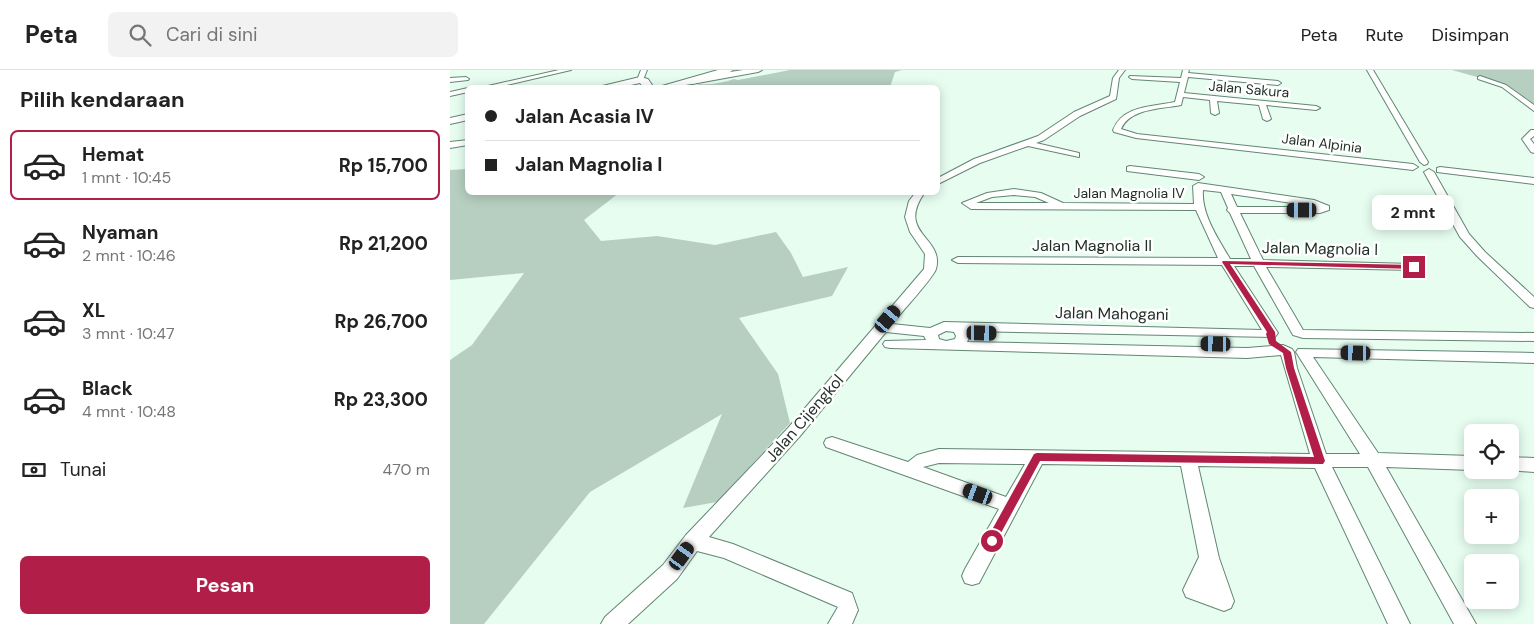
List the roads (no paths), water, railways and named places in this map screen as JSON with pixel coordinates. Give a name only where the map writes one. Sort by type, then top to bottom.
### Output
[{"type":"main road","points":[[674,85],[728,70]]},
{"type":"main road","points":[[609,85],[642,75]]},
{"type":"main road","points":[[450,121],[465,118]]},
{"type":"street","points":[[489,85],[568,70]]},
{"type":"street","points":[[687,82],[758,70]]},
{"type":"street","points":[[940,180],[977,161],[1028,143],[1057,128],[1077,114],[1113,97],[1116,78],[1122,70]]},
{"type":"street","points":[[1370,70],[1424,162]]},
{"type":"street","points":[[1132,77],[1185,75],[1280,90]]},
{"type":"street","points":[[1181,95],[1185,75]]},
{"type":"street","points":[[1480,78],[1504,86],[1534,109]]},
{"type":"street","points":[[450,80],[466,79]]},
{"type":"street","points":[[492,85],[499,83]]},
{"type":"street","points":[[450,92],[465,90]]},
{"type":"street","name":"Jalan Sakura","points":[[1181,95],[1262,103],[1280,90],[1316,108]]},
{"type":"street","name":"Jalan Alpinia","points":[[1181,95],[1178,103],[1145,108],[1135,112],[1125,119],[1118,126],[1117,130],[1136,136],[1227,145],[1434,171]]},
{"type":"street","points":[[1213,98],[1215,113]]},
{"type":"street","points":[[1262,103],[1267,119]]},
{"type":"street","points":[[1534,132],[1527,136],[1526,140],[1534,150]]},
{"type":"street","points":[[450,145],[465,142]]},
{"type":"street","points":[[1028,143],[1076,155]]},
{"type":"street","points":[[1413,167],[1413,163],[1424,162],[1437,166],[1434,171]]},
{"type":"street","points":[[1130,170],[1200,177],[1224,189],[1314,203],[1325,208],[1316,210],[1232,210]]},
{"type":"street","points":[[1434,171],[1534,181]]},
{"type":"street","points":[[1434,171],[1464,235],[1481,254],[1534,304]]},
{"type":"street","points":[[1200,177],[1195,191],[1199,207],[1225,262],[1290,343],[1373,460],[1465,624]]},
{"type":"street","points":[[1224,189],[1232,210],[1259,264],[1290,343],[1290,368],[1320,461],[1399,624]]},
{"type":"street","name":"Jalan Magnolia IV","points":[[1060,206],[1044,197],[1013,192],[989,194],[967,204],[971,206],[1199,207]]},
{"type":"street","name":"Jalan Cijengkol","points":[[612,624],[670,572],[693,540],[794,432],[930,270],[931,254],[914,233],[910,221],[912,206],[919,195]]},
{"type":"street","name":"Jalan Magnolia II","points":[[958,260],[1225,262]]},
{"type":"street","name":"Jalan Magnolia I","points":[[1225,262],[1414,267]]},
{"type":"street","points":[[881,327],[950,337],[1247,353],[1290,343],[1534,337]]},
{"type":"street","points":[[890,344],[950,337]]},
{"type":"street","name":"Jalan Mahogani","points":[[950,337],[1290,343]]},
{"type":"street","points":[[1290,343],[1534,344]]},
{"type":"street","points":[[1290,343],[1534,352]]},
{"type":"street","points":[[1290,343],[1534,358]]},
{"type":"street","points":[[832,443],[1011,506]]},
{"type":"street","points":[[912,470],[914,464],[919,460],[939,456],[1373,460],[1464,463]]},
{"type":"street","points":[[972,576],[1037,457]]},
{"type":"street","points":[[1188,459],[1209,558]]},
{"type":"street","points":[[1519,464],[1534,465]]},
{"type":"street","points":[[693,540],[726,550],[845,600],[849,605],[848,614],[839,624]]}]
